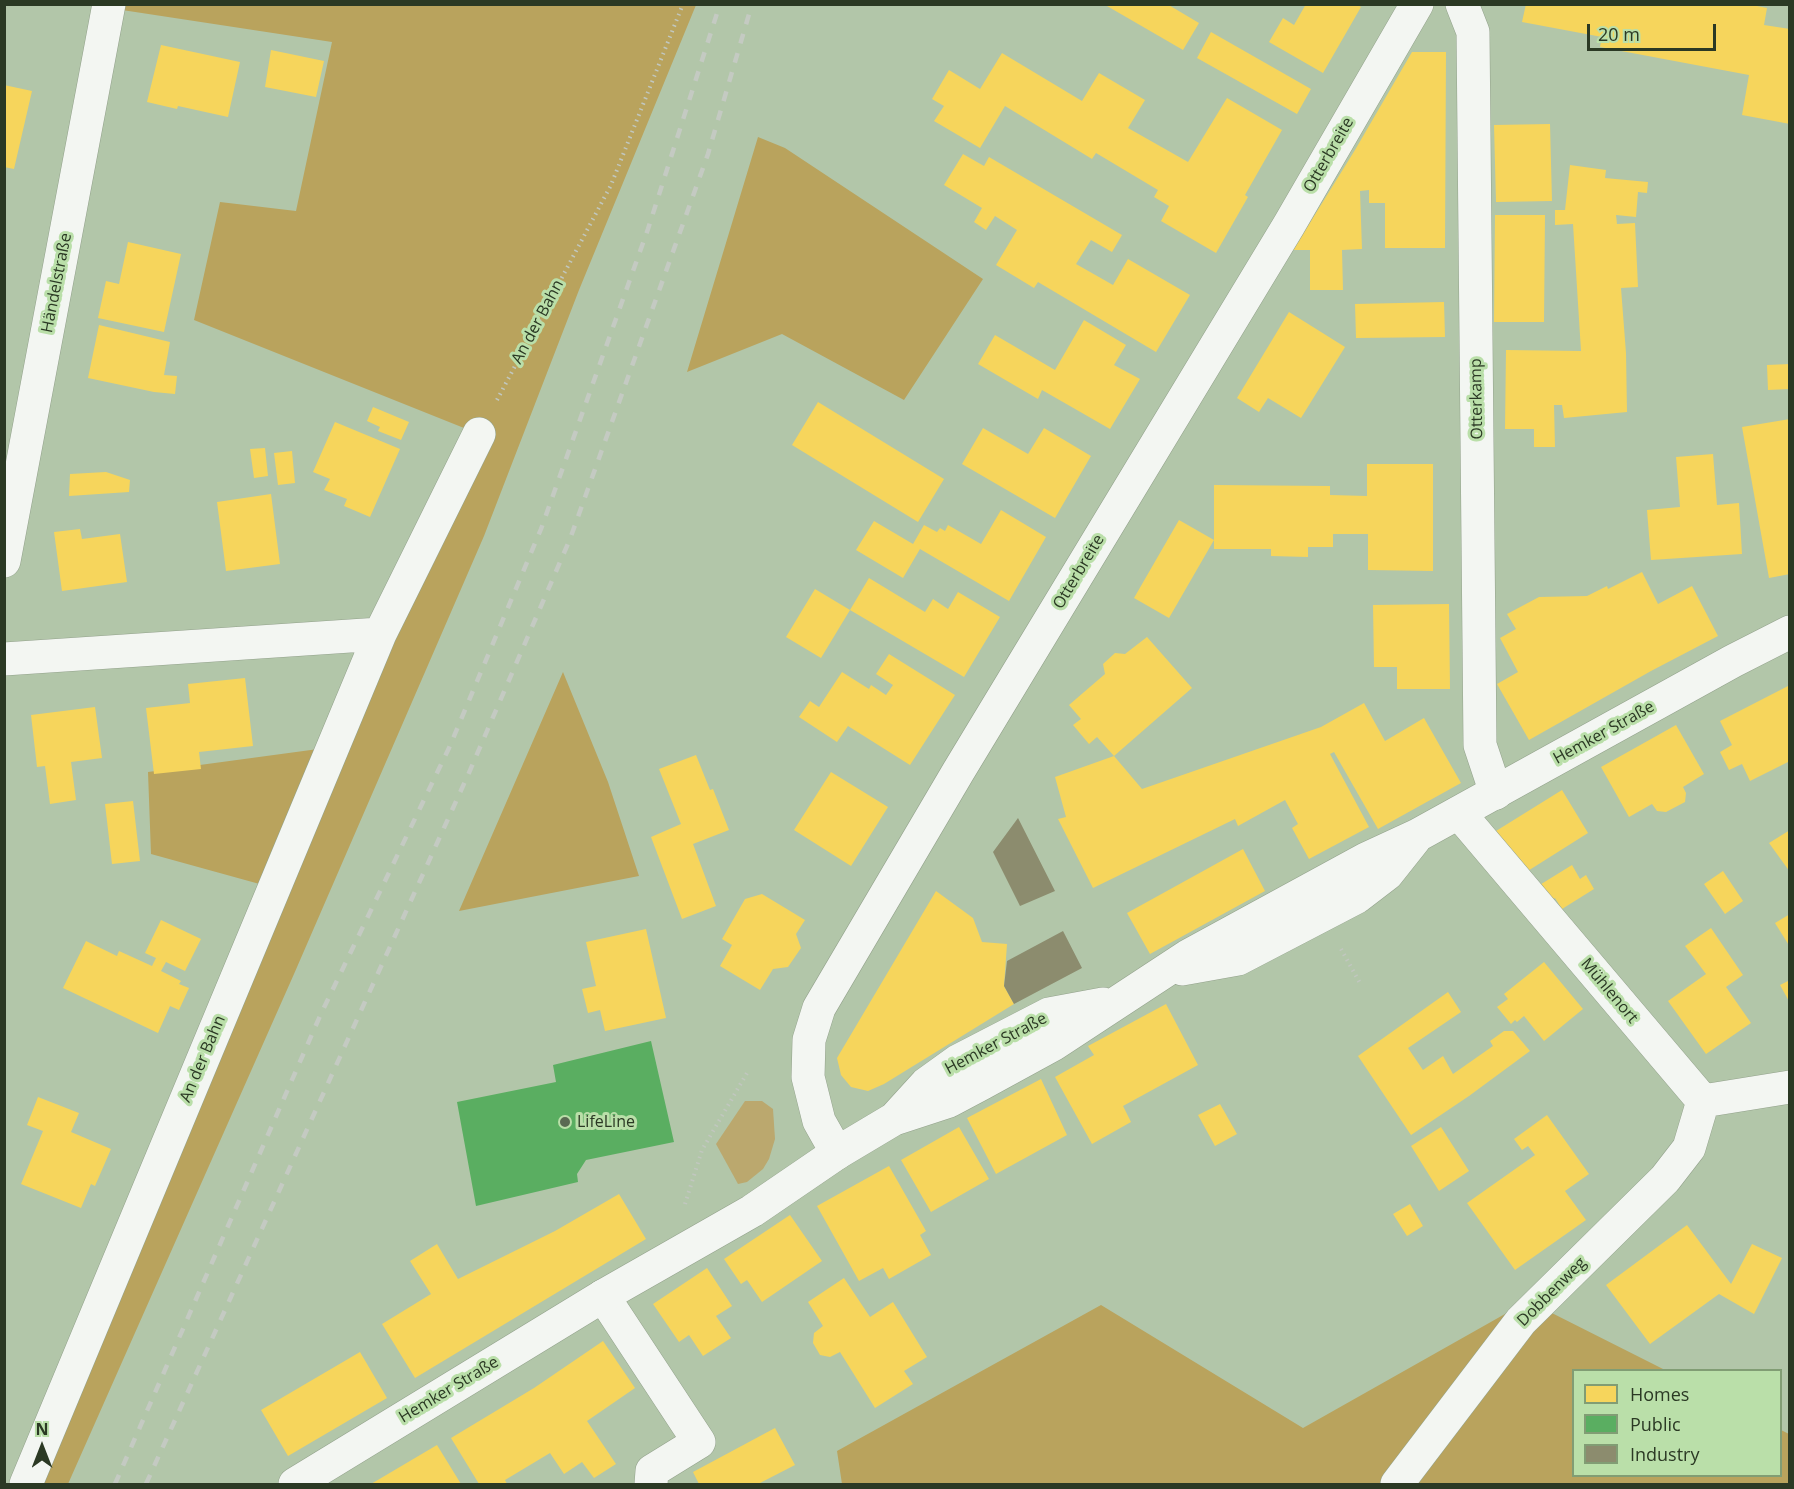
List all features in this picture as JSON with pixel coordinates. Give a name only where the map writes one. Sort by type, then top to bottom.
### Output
[{"type":"street","name":"Händelstraße","points":[[4,561],[109,4]]},
{"type":"street","name":"Otterbreite","points":[[837,1153],[819,1121],[808,1077],[809,1040],[819,1008],[958,772],[1289,225],[1417,4]]},
{"type":"street","name":"Otterkamp","points":[[1462,4],[1473,32],[1480,745],[1496,793]]},
{"type":"street","name":"An der Bahn","points":[[26,1485],[380,634],[479,434]]},
{"type":"street","name":"Hemker Straße","points":[[295,1485],[603,1296],[752,1211],[837,1153],[894,1119],[949,1101],[981,1084],[1054,1044],[1188,956],[1366,859],[1418,835],[1733,661],[1790,632]]},
{"type":"street","points":[[4,659],[380,634]]},
{"type":"street","name":"Mühlenort","points":[[1458,813],[1703,1101]]},
{"type":"street","points":[[1703,1101],[1790,1087]]},
{"type":"street","name":"Dobbenweg","points":[[1397,1485],[1521,1321],[1665,1179],[1689,1148],[1703,1101]]},
{"type":"street","points":[[603,1296],[699,1442],[652,1471],[651,1485]]},
{"type":"path","name":"An der Bahn","points":[[479,434],[611,184],[683,4]]},
{"type":"path","points":[[683,1211],[702,1150],[747,1073]]},
{"type":"shaded area","points":[[109,5],[696,5],[579,290],[484,536],[294,974],[68,1484],[26,1484],[274,888],[151,854],[148,772],[333,747],[479,434],[194,320],[220,202],[296,211],[332,42],[109,8]]},
{"type":"shaded area","points":[[758,137],[785,148],[983,279],[904,400],[782,334],[687,372]]},
{"type":"shaded area","points":[[563,672],[608,782],[639,876],[459,911]]},
{"type":"shaded area","points":[[745,1101],[762,1101],[773,1109],[775,1139],[769,1159],[763,1169],[747,1182],[738,1184],[716,1144]]},
{"type":"shaded area","points":[[1528,1301],[1663,1369],[1572,1369],[1572,1477],[1782,1477],[1782,1430],[1789,1434],[1790,1484],[842,1484],[837,1451],[1101,1305],[1303,1428]]},
{"type":"building: Homes","points":[[1108,4],[1167,4],[1199,23],[1183,50],[1107,6]]},
{"type":"building: Homes","points":[[1306,4],[1356,4],[1361,7],[1323,73],[1269,42],[1283,18],[1294,25]]},
{"type":"building: Homes","points":[[1526,4],[1747,4],[1767,8],[1764,25],[1790,29],[1790,124],[1742,115],[1749,75],[1600,47],[1602,37],[1522,22]]},
{"type":"building: Homes","points":[[1211,32],[1311,89],[1297,114],[1197,58]]},
{"type":"building: Homes","points":[[161,45],[240,62],[228,117],[147,102]]},
{"type":"building: Homes","points":[[271,50],[324,61],[316,97],[265,87]]},
{"type":"building: Homes","points":[[1412,52],[1446,52],[1445,248],[1385,248],[1385,203],[1369,203],[1369,190],[1360,191],[1362,249],[1342,250],[1343,290],[1310,290],[1310,250],[1293,250]]},
{"type":"building: Homes","points":[[1002,53],[1082,101],[1099,73],[1145,100],[1128,128],[1188,162],[1227,98],[1282,130],[1245,195],[1248,197],[1216,253],[1161,221],[1169,206],[1154,197],[1158,190],[1096,153],[1092,159],[1005,106],[980,148],[934,121],[944,106],[932,99],[949,70],[980,89]]},
{"type":"building: Homes","points":[[4,85],[32,91],[14,169],[4,167]]},
{"type":"building: Homes","points":[[1550,124],[1552,201],[1496,202],[1494,125]]},
{"type":"building: Homes","points":[[963,154],[984,166],[989,157],[1122,235],[1112,252],[1091,240],[1076,264],[1113,285],[1128,259],[1190,295],[1156,352],[1038,282],[1034,288],[996,265],[1017,230],[995,216],[986,230],[974,222],[982,208],[944,185]]},
{"type":"building: Homes","points":[[1570,165],[1606,170],[1605,178],[1648,182],[1647,193],[1638,192],[1636,217],[1616,215],[1617,224],[1635,223],[1638,287],[1621,288],[1626,353],[1627,412],[1564,418],[1562,405],[1554,405],[1555,447],[1534,447],[1534,429],[1505,429],[1506,350],[1581,351],[1573,224],[1555,225],[1555,210],[1565,210]]},
{"type":"building: Homes","points":[[1495,215],[1545,215],[1544,322],[1494,322]]},
{"type":"building: Homes","points":[[128,242],[181,254],[164,332],[98,318],[106,281],[119,284]]},
{"type":"building: Homes","points":[[1444,302],[1445,337],[1356,338],[1355,304]]},
{"type":"building: Homes","points":[[1289,312],[1345,347],[1301,418],[1268,398],[1259,412],[1237,398]]},
{"type":"building: Homes","points":[[1084,320],[1126,345],[1114,365],[1140,379],[1110,429],[1042,390],[1038,399],[978,364],[995,335],[1055,370]]},
{"type":"building: Homes","points":[[99,325],[170,342],[164,375],[177,376],[175,394],[154,392],[88,378]]},
{"type":"building: Homes","points":[[1790,364],[1790,389],[1768,390],[1767,365]]},
{"type":"building: Homes","points":[[818,402],[944,479],[918,522],[792,445]]},
{"type":"building: Homes","points":[[373,407],[409,422],[401,440],[378,431],[380,427],[367,421]]},
{"type":"building: Homes","points":[[1790,419],[1790,574],[1769,578],[1742,427]]},
{"type":"building: Homes","points":[[335,422],[400,449],[370,517],[344,506],[347,499],[324,490],[330,479],[313,472]]},
{"type":"building: Homes","points":[[983,428],[1028,454],[1044,428],[1091,456],[1055,518],[962,464]]},
{"type":"building: Homes","points":[[265,448],[268,476],[254,478],[250,449]]},
{"type":"building: Homes","points":[[292,451],[295,483],[278,485],[274,453]]},
{"type":"building: Homes","points":[[1713,454],[1717,505],[1739,503],[1742,554],[1651,560],[1647,510],[1680,507],[1676,457]]},
{"type":"building: Homes","points":[[1367,464],[1433,464],[1433,571],[1368,570],[1368,534],[1333,534],[1333,547],[1308,547],[1308,557],[1271,556],[1271,549],[1214,549],[1214,485],[1330,486],[1330,495],[1367,496]]},
{"type":"building: Homes","points":[[106,472],[130,480],[129,492],[69,496],[70,474]]},
{"type":"building: Homes","points":[[271,494],[280,564],[226,571],[217,502]]},
{"type":"building: Homes","points":[[1001,510],[1046,537],[1009,601],[920,549],[903,578],[856,550],[874,521],[913,544],[924,525],[937,532],[940,528],[945,531],[948,525],[981,544]]},
{"type":"building: Homes","points":[[1179,520],[1214,540],[1169,618],[1134,598]]},
{"type":"building: Homes","points":[[80,529],[82,539],[120,534],[127,582],[62,591],[54,532]]},
{"type":"building: Homes","points":[[1642,572],[1658,604],[1692,586],[1718,636],[1529,740],[1497,684],[1518,672],[1500,638],[1516,629],[1507,614],[1539,597],[1587,596],[1607,586],[1608,589]]},
{"type":"building: Homes","points":[[869,578],[925,612],[933,599],[948,609],[958,592],[1000,617],[964,677],[850,610]]},
{"type":"building: Homes","points":[[815,589],[850,610],[821,658],[786,637]]},
{"type":"building: Homes","points":[[1449,604],[1450,689],[1397,689],[1397,667],[1374,667],[1373,605]]},
{"type":"building: Homes","points":[[1147,637],[1192,688],[1114,756],[1097,737],[1089,744],[1073,725],[1081,719],[1069,705],[1105,674],[1103,664],[1115,653],[1125,654]]},
{"type":"building: Homes","points":[[889,654],[955,695],[910,765],[848,726],[837,742],[799,717],[810,701],[819,707],[842,672],[869,689],[871,685],[886,695],[893,685],[876,674]]},
{"type":"building: Homes","points":[[245,678],[253,746],[199,752],[201,769],[154,774],[146,708],[190,703],[188,684]]},
{"type":"building: Homes","points":[[1790,685],[1790,761],[1750,781],[1742,764],[1729,770],[1720,752],[1732,745],[1720,721]]},
{"type":"building: Homes","points":[[1364,703],[1385,741],[1424,718],[1461,783],[1378,829],[1334,752],[1330,754],[1369,827],[1309,859],[1292,828],[1298,824],[1285,800],[1238,826],[1235,819],[1093,888],[1058,819],[1066,817],[1055,777],[1114,756],[1142,789],[1321,727]]},
{"type":"building: Homes","points":[[95,707],[102,758],[71,762],[76,800],[50,804],[45,766],[37,767],[31,715]]},
{"type":"building: Homes","points":[[1676,725],[1704,774],[1683,787],[1686,793],[1685,802],[1666,812],[1657,811],[1652,804],[1629,817],[1601,767]]},
{"type":"building: Homes","points":[[696,755],[710,790],[713,789],[729,830],[693,844],[716,906],[682,919],[651,837],[681,824],[659,769]]},
{"type":"building: Homes","points":[[831,772],[888,807],[851,866],[794,830]]},
{"type":"building: Homes","points":[[1562,790],[1588,833],[1523,874],[1496,831]]},
{"type":"building: Homes","points":[[133,801],[140,861],[112,864],[105,804]]},
{"type":"building: Homes","points":[[1790,830],[1790,872],[1769,843]]},
{"type":"building: Homes","points":[[1243,849],[1265,891],[1150,954],[1127,913]]},
{"type":"building: Homes","points":[[1572,865],[1580,879],[1586,875],[1594,889],[1562,909],[1555,898],[1548,902],[1538,886]]},
{"type":"building: Homes","points":[[1723,871],[1743,901],[1725,914],[1704,884]]},
{"type":"building: Homes","points":[[936,891],[973,918],[982,942],[1007,944],[1004,986],[1014,1004],[884,1084],[868,1091],[851,1087],[841,1075],[837,1058]]},
{"type":"building: Homes","points":[[762,894],[805,920],[796,934],[801,948],[788,967],[773,969],[760,990],[720,966],[732,945],[722,939],[745,899]]},
{"type":"building: Homes","points":[[1790,914],[1790,947],[1775,923]]},
{"type":"building: Homes","points":[[161,920],[201,939],[185,971],[166,962],[161,971],[181,981],[179,984],[189,988],[179,1010],[170,1006],[158,1033],[63,988],[86,941],[117,956],[119,951],[152,966],[156,958],[145,953]]},
{"type":"building: Homes","points":[[1711,928],[1743,975],[1726,987],[1751,1023],[1706,1054],[1668,1001],[1706,974],[1685,946]]},
{"type":"building: Homes","points":[[646,929],[666,1018],[605,1031],[600,1010],[588,1013],[582,989],[596,986],[586,942]]},
{"type":"building: Homes","points":[[1544,962],[1583,1009],[1544,1041],[1524,1016],[1511,1024],[1497,1007],[1508,999],[1504,994]]},
{"type":"building: Homes","points":[[1790,980],[1790,1003],[1780,985]]},
{"type":"building: Homes","points":[[1448,992],[1461,1012],[1408,1048],[1423,1070],[1443,1056],[1453,1074],[1493,1046],[1490,1041],[1504,1031],[1513,1031],[1530,1051],[1411,1135],[1358,1056]]},
{"type":"building: Homes","points":[[1166,1004],[1198,1065],[1123,1106],[1131,1122],[1092,1144],[1055,1077],[1094,1055],[1088,1046]]},
{"type":"building: Homes","points":[[1041,1079],[1067,1135],[996,1174],[967,1118]]},
{"type":"building: Homes","points":[[38,1097],[79,1113],[71,1132],[111,1149],[95,1186],[91,1184],[81,1208],[21,1184],[43,1131],[27,1125]]},
{"type":"building: Homes","points":[[1220,1104],[1237,1134],[1215,1146],[1198,1115]]},
{"type":"building: Homes","points":[[1547,1115],[1589,1174],[1565,1191],[1586,1220],[1515,1270],[1467,1203],[1535,1155],[1528,1146],[1522,1150],[1514,1139]]},
{"type":"building: Homes","points":[[959,1127],[989,1179],[931,1212],[901,1160]]},
{"type":"building: Homes","points":[[1441,1127],[1469,1171],[1439,1191],[1411,1146]]},
{"type":"building: Homes","points":[[889,1166],[926,1231],[920,1235],[931,1255],[889,1279],[883,1268],[859,1281],[817,1206]]},
{"type":"building: Homes","points":[[619,1194],[646,1239],[415,1378],[382,1324],[431,1294],[410,1261],[437,1244],[458,1279],[555,1231]]},
{"type":"building: Homes","points":[[1410,1204],[1423,1226],[1407,1236],[1393,1214]]},
{"type":"building: Homes","points":[[790,1215],[822,1261],[762,1302],[747,1280],[741,1284],[724,1259]]},
{"type":"building: Homes","points":[[1687,1225],[1731,1284],[1752,1244],[1782,1258],[1754,1314],[1719,1294],[1650,1344],[1606,1285]]},
{"type":"building: Homes","points":[[707,1268],[732,1306],[716,1316],[731,1338],[703,1356],[689,1335],[679,1342],[653,1304]]},
{"type":"building: Homes","points":[[844,1278],[870,1317],[893,1302],[927,1357],[904,1371],[913,1384],[875,1408],[840,1352],[830,1357],[820,1355],[813,1343],[814,1333],[823,1326],[808,1302]]},
{"type":"building: Homes","points":[[603,1341],[635,1388],[587,1421],[616,1464],[594,1478],[582,1462],[564,1474],[550,1453],[505,1480],[507,1484],[479,1484],[451,1438],[534,1388]]},
{"type":"building: Homes","points":[[360,1352],[387,1398],[288,1456],[261,1410]]},
{"type":"building: Homes","points":[[775,1428],[795,1465],[758,1484],[699,1484],[693,1472]]},
{"type":"building: Homes","points":[[437,1445],[461,1484],[371,1484]]},
{"type":"building: Public","name":"LifeLine","points":[[651,1041],[674,1142],[586,1160],[577,1174],[578,1182],[476,1206],[457,1102],[556,1082],[553,1065]]},
{"type":"building: Industry","points":[[1018,818],[1055,891],[1020,906],[993,852]]},
{"type":"building: Industry","points":[[1063,931],[1082,968],[1014,1004],[1004,986],[1007,961]]},
{"type":"railway","points":[[115,1484],[320,1016],[449,748],[541,529],[648,229],[720,4]]},
{"type":"railway","points":[[146,1484],[468,775],[570,539],[708,154],[752,4]]},
{"type":"place","name":"LifeLine","points":[[565,1122]]}]
